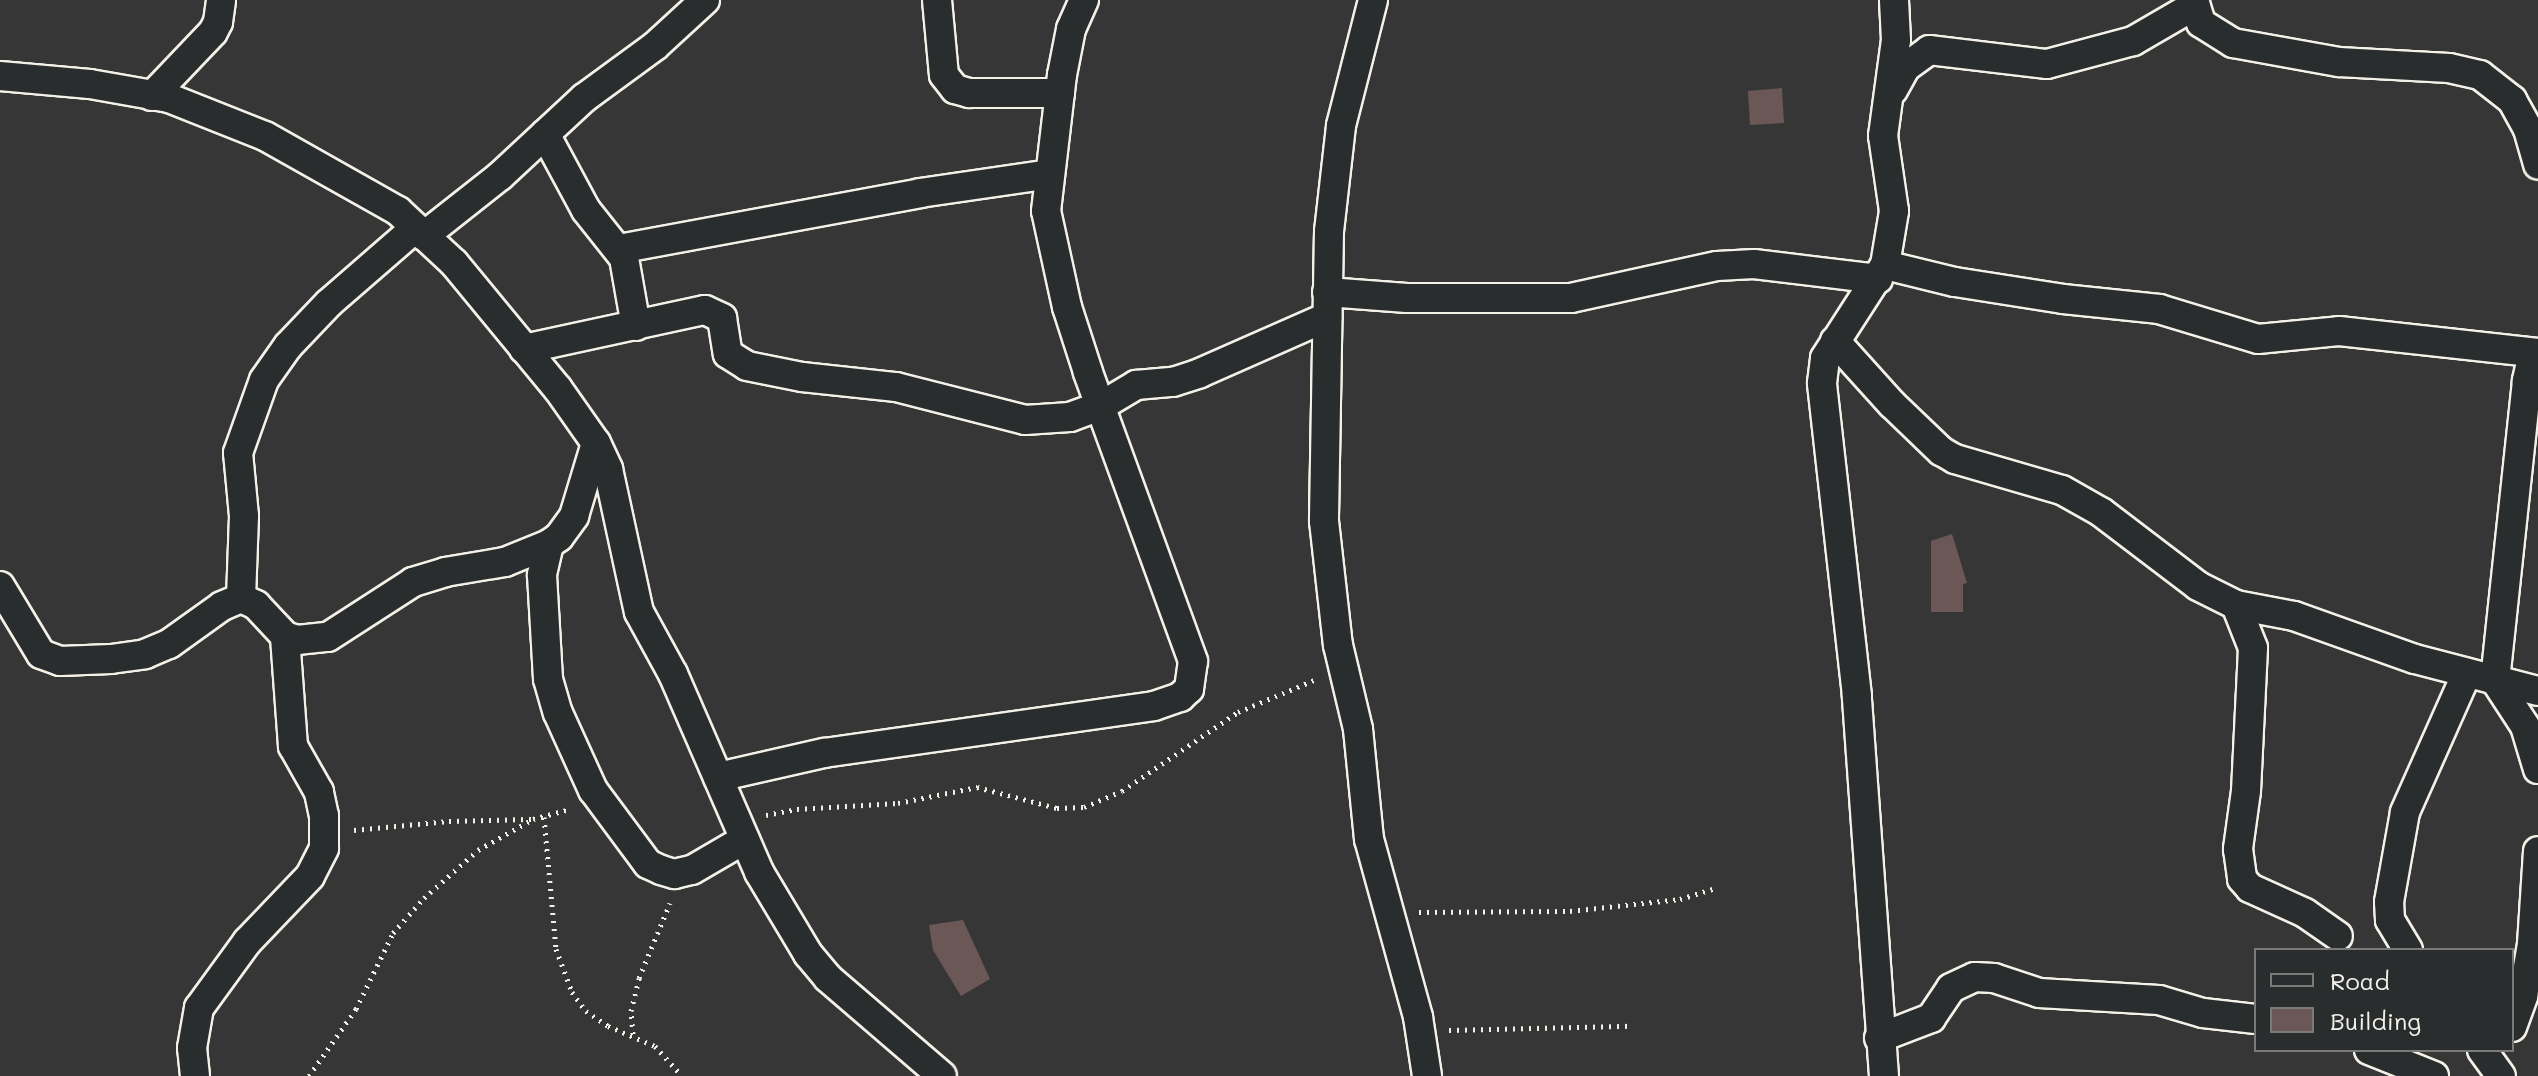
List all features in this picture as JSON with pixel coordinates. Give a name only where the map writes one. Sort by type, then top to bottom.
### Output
[{"type":"street","points":[[152,96],[213,32],[218,22],[221,0]]},
{"type":"street","points":[[241,598],[244,516],[238,453],[264,380],[288,346],[329,303],[545,134],[584,98],[655,46],[705,0]]},
{"type":"street","points":[[718,777],[824,753],[1154,706],[1180,697],[1189,689],[1193,661],[1067,307],[1046,211],[1071,29],[1084,0]]},
{"type":"street","points":[[1373,0],[1337,153],[1327,305],[1324,521],[1329,589],[1358,729],[1369,839],[1420,1030],[1427,1076]]},
{"type":"street","points":[[1884,1076],[1857,696],[1822,383],[1825,358],[1882,272],[1894,211],[1883,136],[1896,40],[1894,0]]},
{"type":"street","points":[[1888,98],[1906,67],[1929,50],[2047,64],[2133,41],[2194,2],[2201,23],[2233,43],[2339,62],[2449,68],[2480,75],[2512,100],[2528,129],[2538,165]]},
{"type":"street","points":[[940,3],[944,75],[955,89],[969,93],[1060,93]]},
{"type":"street","points":[[0,76],[90,84],[169,98],[265,136],[364,189],[398,211],[454,263],[596,443],[608,469],[639,612],[673,674],[759,872],[808,954],[828,978],[942,1076]]},
{"type":"street","points":[[545,134],[586,210],[619,249],[629,274],[636,326]]},
{"type":"street","points":[[619,249],[920,193],[1050,174]]},
{"type":"street","points":[[524,349],[705,310],[722,318],[728,354],[747,366],[802,377],[896,387],[1025,420],[1070,417],[1101,406],[1136,385],[1173,382],[1200,373],[1327,305],[1407,298],[1571,298],[1717,266],[1754,264],[1882,272],[2063,299],[2159,309],[2258,339],[2339,331],[2536,353],[2495,680],[2525,726],[2538,769]]},
{"type":"street","points":[[1835,341],[1892,404],[1941,451],[1955,459],[2062,490],[2101,512],[2198,586],[2236,605],[2294,616],[2415,659],[2538,691]]},
{"type":"street","points":[[0,586],[41,654],[69,661],[145,654],[169,644],[222,606],[241,598],[256,605],[285,636],[297,640],[328,637],[413,582],[445,572],[505,562],[539,551],[559,537],[574,516],[596,443]]},
{"type":"street","points":[[549,544],[542,575],[548,679],[558,713],[601,800],[648,864],[674,874],[704,864],[741,830]]},
{"type":"street","points":[[2236,605],[2253,648],[2246,791],[2238,849],[2242,879],[2250,888],[2305,913],[2338,936]]},
{"type":"street","points":[[195,1076],[192,1048],[199,1008],[247,942],[319,863],[325,831],[319,792],[293,746],[285,636]]},
{"type":"street","points":[[2407,948],[2390,920],[2389,902],[2405,812],[2467,673]]},
{"type":"street","points":[[2514,1021],[2523,996],[2532,944],[2538,851]]},
{"type":"street","points":[[1879,1038],[1931,1018],[1951,988],[1975,977],[1994,978],[2039,993],[2159,1000],[2203,1013],[2254,1019]]},
{"type":"street","points":[[2374,1052],[2434,1076]]},
{"type":"street","points":[[2483,1052],[2501,1076]]},
{"type":"street","points":[[2509,1052],[2513,1076]]},
{"type":"path","points":[[741,830],[797,809],[898,803],[977,787],[1057,808],[1084,807],[1122,791],[1238,712],[1344,668]]},
{"type":"path","points":[[325,831],[533,819],[601,800]]},
{"type":"path","points":[[544,817],[556,949],[564,974],[586,1011],[608,1026],[633,1034],[655,1046],[682,1076]]},
{"type":"path","points":[[309,1076],[356,1009],[393,933],[424,898],[478,850],[533,819]]},
{"type":"path","points":[[633,1034],[631,1011],[639,978],[669,911],[674,874]]},
{"type":"path","points":[[1390,913],[1467,909],[1570,911],[1680,899],[1715,888]]},
{"type":"path","points":[[1420,1030],[1632,1026]]},
{"type":"building","points":[[1782,88],[1784,123],[1750,125],[1748,91]]},
{"type":"building","points":[[1952,534],[1967,583],[1963,584],[1963,612],[1931,612],[1931,541]]},
{"type":"building","points":[[963,920],[990,979],[961,996],[933,950],[929,925]]}]
